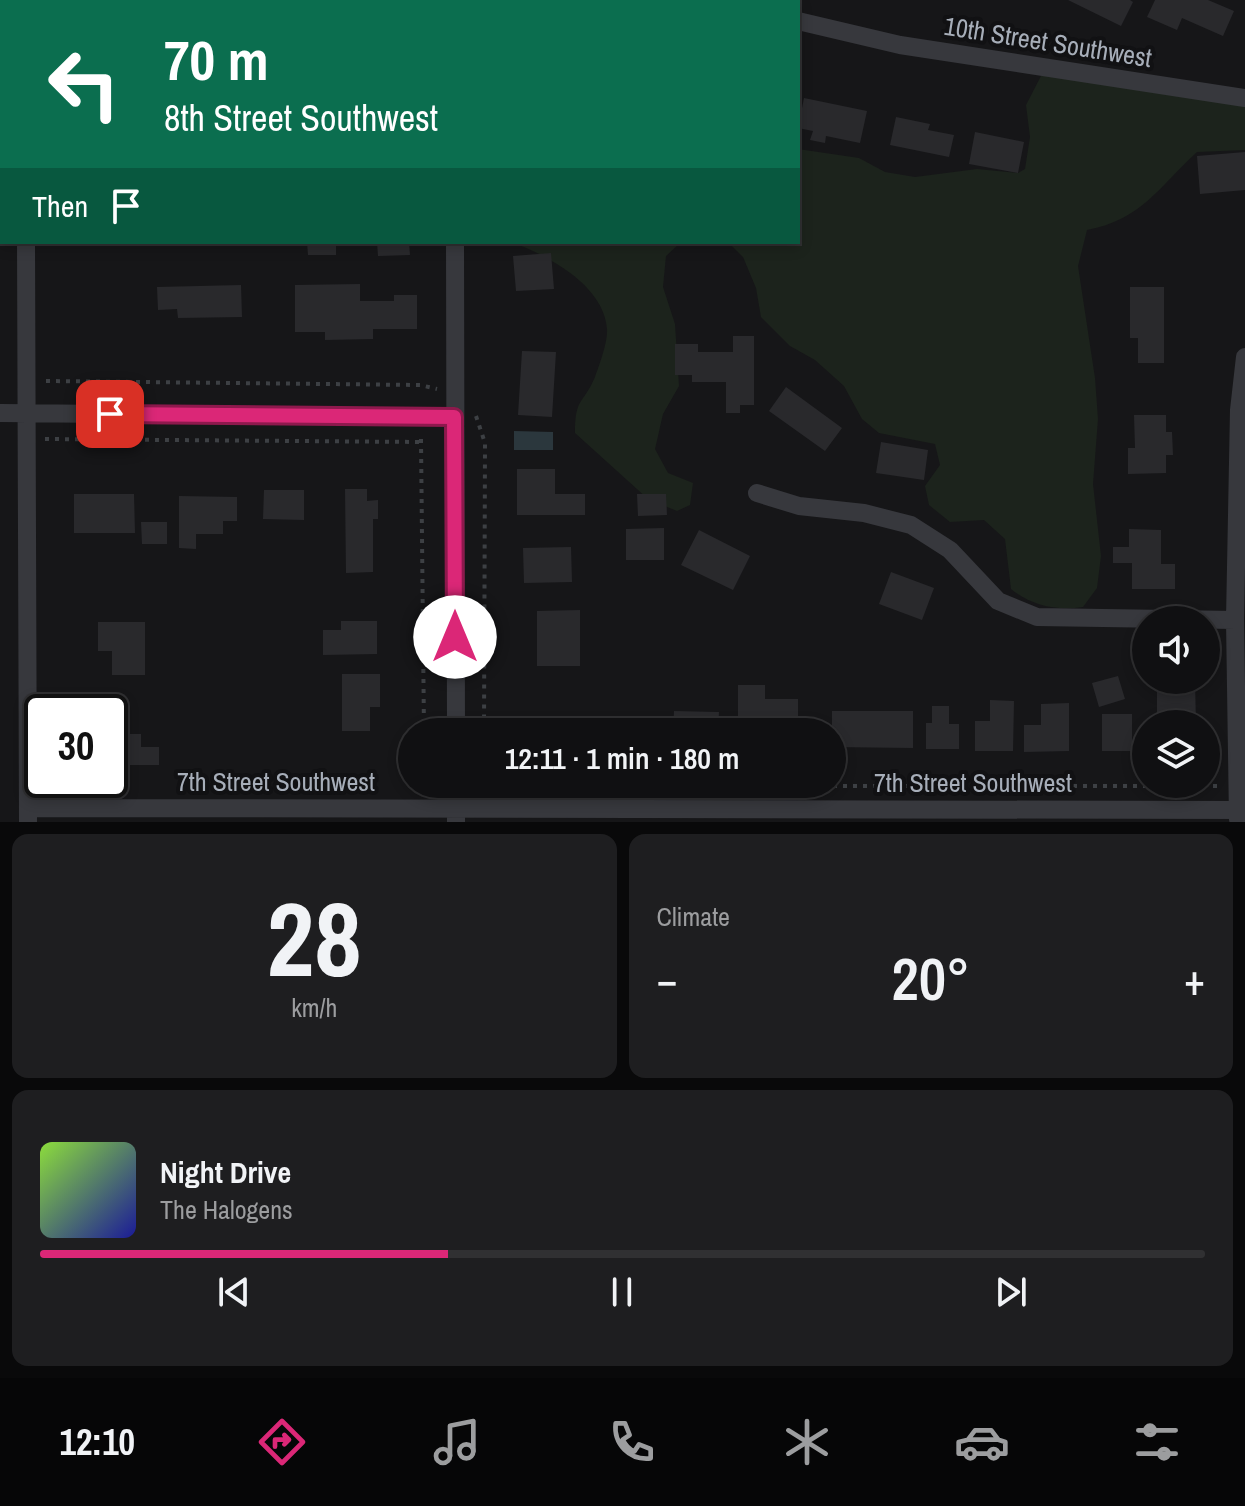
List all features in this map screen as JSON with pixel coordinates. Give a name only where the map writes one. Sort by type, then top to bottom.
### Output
[{"type":"street","name":"10th Street Southwest","points":[[800,21],[900,45],[1245,98]]},
{"type":"street","points":[[26,244],[28,815]]},
{"type":"street","points":[[455,244],[456,718]]},
{"type":"street","points":[[1241,814],[1235,620],[1239,410],[1245,357]]},
{"type":"street","points":[[0,413],[454,417]]},
{"type":"street","points":[[757,493],[799,506],[864,513],[911,525],[950,550],[998,601],[1029,615],[1064,620],[1235,620]]},
{"type":"street","name":"7th Street Southwest","points":[[28,815],[1241,814]]},
{"type":"path","points":[[48,381],[420,385]]},
{"type":"path","points":[[476,415],[485,443],[484,718]]},
{"type":"path","points":[[48,439],[421,442],[424,718]]},
{"type":"path","points":[[846,785],[1132,786]]},
{"type":"shaded area","points":[[1095,68],[1245,99],[1245,150],[1197,152],[1136,210],[1122,219],[1087,230],[1078,266],[1095,378],[1098,419],[1093,484],[1101,556],[1097,588],[1083,607],[1045,606],[1019,595],[1011,589],[1005,539],[984,520],[950,522],[929,505],[925,486],[940,465],[935,444],[879,433],[862,419],[844,386],[815,360],[790,346],[761,317],[756,288],[743,257],[730,244],[800,244],[800,149],[859,158],[885,172],[915,177],[977,169],[1018,173],[1025,169],[1030,137],[1026,105],[1041,76]]},
{"type":"shaded area","points":[[516,244],[679,244],[666,256],[663,287],[675,324],[679,386],[663,414],[655,449],[668,473],[693,483],[690,505],[677,511],[648,499],[575,433],[578,407],[595,377],[605,347],[607,329],[596,299],[585,286],[541,255]]},
{"type":"shaded area","points":[[514,431],[553,432],[553,450],[514,450]]},
{"type":"building","points":[[1068,0],[1130,0],[1133,2],[1121,26]]},
{"type":"building","points":[[1155,0],[1208,0],[1234,11],[1223,36],[1182,18],[1177,30],[1147,17]]},
{"type":"building","points":[[804,98],[867,111],[860,143],[826,136],[825,143],[810,140],[813,131],[800,128]]},
{"type":"building","points":[[896,117],[930,124],[928,130],[954,135],[949,157],[890,145]]},
{"type":"building","points":[[975,132],[1024,142],[1018,173],[969,164]]},
{"type":"building","points":[[1245,152],[1245,190],[1200,194],[1197,156]]},
{"type":"building","points":[[307,244],[336,244],[336,255],[308,255]]},
{"type":"building","points":[[377,244],[409,244],[410,255],[378,256]]},
{"type":"building","points":[[551,253],[554,289],[516,291],[513,256]]},
{"type":"building","points":[[360,284],[360,301],[394,301],[394,295],[417,295],[417,329],[373,329],[373,339],[325,340],[325,332],[295,332],[295,285]]},
{"type":"building","points":[[241,285],[242,317],[178,318],[177,309],[158,310],[157,287]]},
{"type":"building","points":[[1130,287],[1164,287],[1164,363],[1138,363],[1138,338],[1130,338]]},
{"type":"building","points":[[733,336],[754,336],[754,405],[740,405],[740,413],[726,413],[726,382],[692,382],[692,375],[675,375],[675,344],[698,344],[698,352],[733,352]]},
{"type":"building","points":[[522,351],[556,352],[552,417],[518,415]]},
{"type":"building","points":[[786,387],[842,428],[825,451],[769,411]]},
{"type":"building","points":[[1134,415],[1166,415],[1166,432],[1172,432],[1173,455],[1166,455],[1166,473],[1128,474],[1128,448],[1135,448]]},
{"type":"building","points":[[881,442],[928,450],[924,480],[876,473]]},
{"type":"building","points":[[517,469],[555,469],[555,494],[585,494],[585,515],[517,515]]},
{"type":"building","points":[[345,489],[367,489],[367,501],[378,500],[378,519],[373,519],[373,572],[346,573]]},
{"type":"building","points":[[264,490],[304,490],[304,520],[263,519]]},
{"type":"building","points":[[74,494],[134,494],[135,533],[74,533]]},
{"type":"building","points":[[637,494],[666,494],[667,515],[638,516]]},
{"type":"building","points":[[179,496],[237,497],[237,521],[223,521],[223,534],[196,534],[196,549],[179,548]]},
{"type":"building","points":[[141,522],[167,522],[167,544],[142,544]]},
{"type":"building","points":[[664,528],[664,560],[626,560],[626,529]]},
{"type":"building","points":[[1129,529],[1161,530],[1161,564],[1175,564],[1175,589],[1132,589],[1132,563],[1113,563],[1113,547],[1129,547]]},
{"type":"building","points":[[699,530],[750,556],[733,590],[681,565]]},
{"type":"building","points":[[571,547],[572,582],[524,583],[523,548]]},
{"type":"building","points":[[891,572],[934,588],[922,620],[879,604]]},
{"type":"building","points":[[580,610],[580,666],[537,666],[537,611]]},
{"type":"building","points":[[341,621],[377,621],[377,654],[323,655],[323,630],[341,630]]},
{"type":"building","points":[[98,622],[145,622],[145,675],[112,675],[112,651],[98,651]]},
{"type":"building","points":[[342,674],[380,674],[380,707],[370,707],[370,731],[342,731]]},
{"type":"building","points":[[1118,676],[1125,699],[1099,707],[1092,683]]},
{"type":"building","points":[[738,685],[765,685],[765,699],[798,699],[798,718],[738,718]]},
{"type":"building","points":[[1157,694],[1195,694],[1196,710],[1157,710]]},
{"type":"building","points":[[990,700],[1014,701],[1013,751],[975,751],[975,721],[990,721]]},
{"type":"building","points":[[1069,703],[1069,751],[1024,752],[1024,725],[1041,725],[1041,704]]},
{"type":"building","points":[[932,706],[949,706],[949,724],[959,724],[959,749],[926,749],[926,723],[932,723]]},
{"type":"building","points":[[674,711],[719,712],[719,718],[674,718]]},
{"type":"building","points":[[832,711],[913,711],[913,748],[846,747],[846,718],[832,718]]},
{"type":"building","points":[[1102,714],[1132,714],[1132,751],[1102,751]]},
{"type":"building","points":[[128,734],[141,734],[141,747],[159,747],[159,765],[128,765]]},
{"type":"route","points":[[110,414],[454,417],[455,637]]}]
